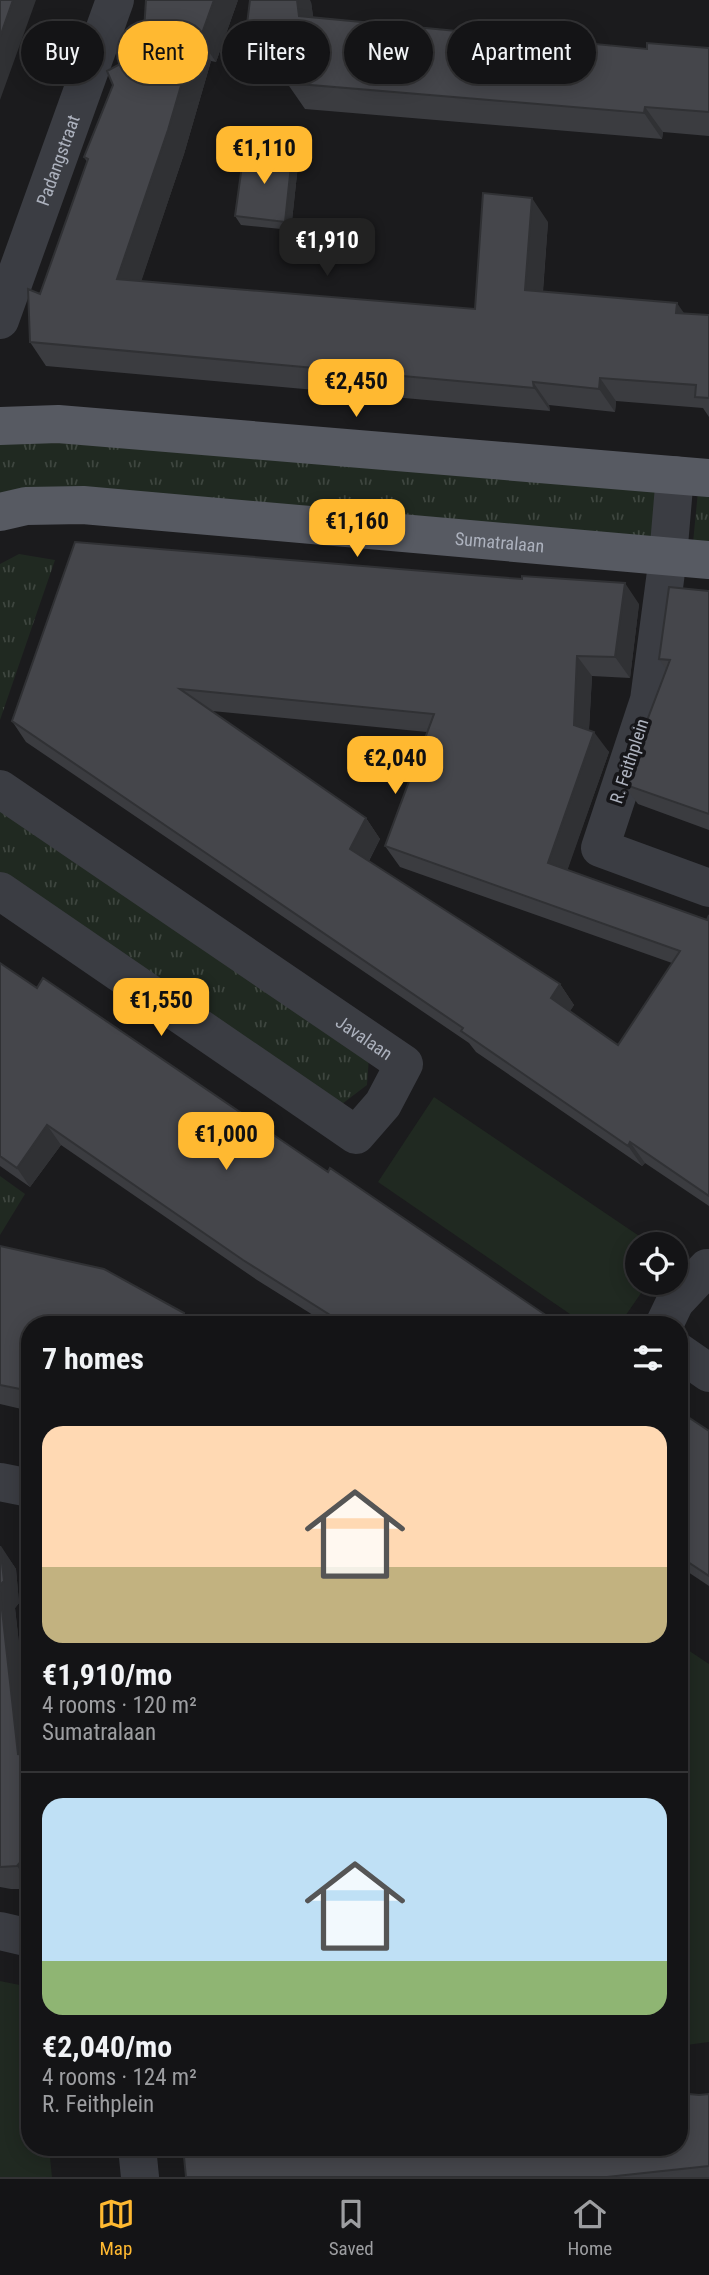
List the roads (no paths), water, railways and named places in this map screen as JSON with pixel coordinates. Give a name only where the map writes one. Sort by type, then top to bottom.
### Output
[{"type":"main road","points":[[0,426],[58,424],[692,477]]},
{"type":"main road","name":"Sumatralaan","points":[[0,512],[26,506],[83,505],[709,560]]},
{"type":"street","name":"Padangstraat","points":[[0,320],[115,0]]},
{"type":"street","points":[[668,557],[692,477]]},
{"type":"street","name":"R. Feithplein","points":[[668,557],[649,701],[600,848],[709,888]]},
{"type":"street","name":"Javalaan","points":[[0,789],[404,1064],[383,1104],[356,1135],[0,891]]},
{"type":"street","points":[[668,1316],[675,1301],[709,1269]]},
{"type":"street","points":[[688,1358],[709,1373]]},
{"type":"street","points":[[0,1482],[21,1486]]},
{"type":"street","points":[[0,1931],[21,1936]]},
{"type":"street","points":[[138,2156],[141,2177]]}]
